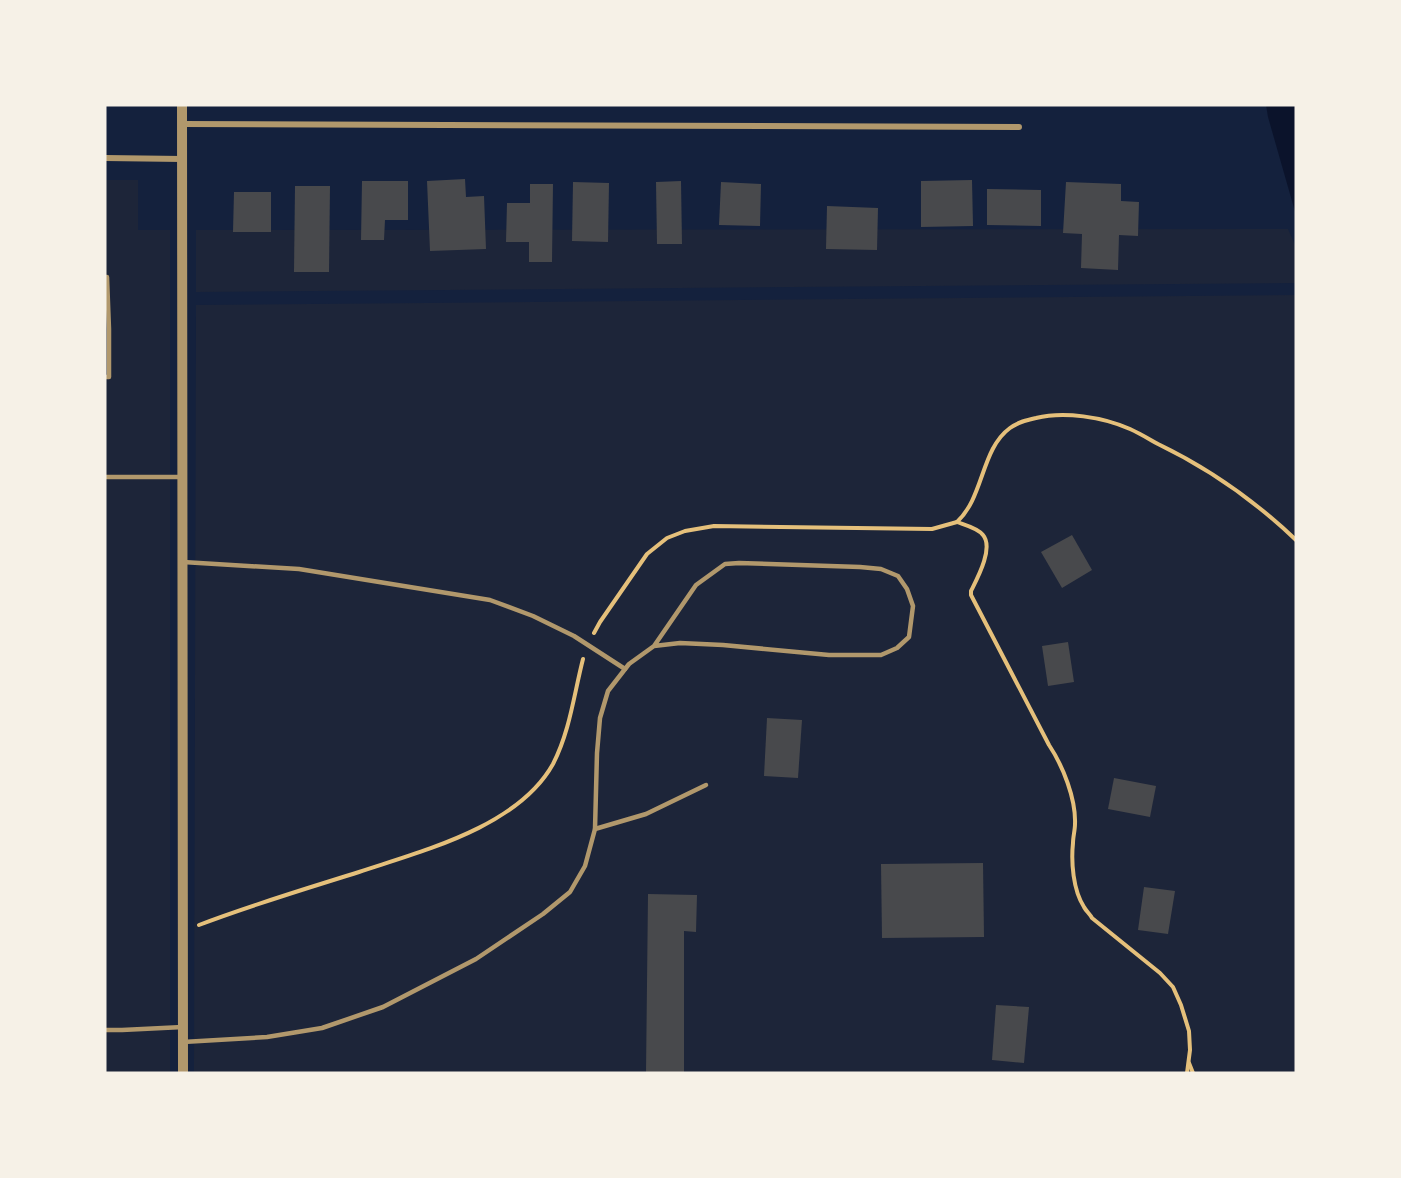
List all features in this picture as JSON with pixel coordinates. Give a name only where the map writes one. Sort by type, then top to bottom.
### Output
[{"type":"street","points":[[182,105],[183,1073]]},
{"type":"street","points":[[182,124],[1018,127]]},
{"type":"street","points":[[105,158],[182,159]]},
{"type":"lane","points":[[105,277],[107,277],[109,377],[105,377]]},
{"type":"lane","points":[[105,477],[183,477]]},
{"type":"lane","points":[[183,562],[299,569],[490,600],[533,616],[574,636],[625,669]]},
{"type":"lane","points":[[183,1042],[267,1037],[322,1028],[383,1007],[476,959],[543,914],[570,892],[585,866],[595,829],[600,718],[608,691],[629,664],[654,646],[696,585],[725,564],[881,569],[898,576],[907,589],[914,606],[909,637],[897,648],[881,655],[829,655],[680,643],[654,646]]},
{"type":"lane","points":[[595,829],[646,814],[706,785]]},
{"type":"lane","points":[[105,1030],[183,1027]]},
{"type":"path","points":[[193,927],[434,848],[507,812],[538,786],[552,764],[571,715],[588,645],[600,622],[648,554],[667,538],[685,531],[714,526],[932,529],[957,522],[966,513],[976,493],[988,459],[999,438],[1022,421],[1059,414],[1103,421],[1128,428],[1190,459],[1254,504],[1296,540]]},
{"type":"path","points":[[957,522],[972,528],[986,538],[985,559],[971,595],[1055,754],[1070,790],[1075,824],[1072,842],[1074,877],[1080,899],[1092,918],[1160,973],[1173,987],[1189,1031],[1190,1050],[1187,1073]]},
{"type":"path","points":[[1189,1062],[1193,1073]]},
{"type":"shaded area","points":[[1266,105],[1296,105],[1296,215],[1268,117]]},
{"type":"shaded area","points":[[105,180],[138,180],[138,230],[170,230],[170,1073],[105,1073]]},
{"type":"shaded area","points":[[1288,229],[1296,247],[1296,283],[196,292],[196,230]]},
{"type":"shaded area","points":[[1296,295],[1296,1073],[194,1073],[196,305]]},
{"type":"building","points":[[465,179],[466,197],[484,196],[486,249],[430,251],[427,181]]},
{"type":"building","points":[[972,180],[973,226],[921,227],[921,181]]},
{"type":"building","points":[[362,181],[408,181],[408,220],[385,220],[384,240],[361,240]]},
{"type":"building","points":[[681,181],[682,244],[657,244],[656,182]]},
{"type":"building","points":[[573,182],[609,183],[608,242],[572,241]]},
{"type":"building","points":[[721,182],[761,184],[760,226],[719,225]]},
{"type":"building","points":[[1066,182],[1121,184],[1121,201],[1139,202],[1138,236],[1119,235],[1118,270],[1081,268],[1082,234],[1063,233]]},
{"type":"building","points":[[530,184],[553,184],[552,262],[529,262],[529,242],[506,242],[507,203],[530,203]]},
{"type":"building","points":[[295,186],[330,186],[329,272],[294,272]]},
{"type":"building","points":[[987,189],[1041,190],[1041,226],[987,225]]},
{"type":"building","points":[[234,192],[271,192],[271,232],[233,232]]},
{"type":"building","points":[[827,206],[878,208],[877,250],[826,249]]},
{"type":"building","points":[[1072,535],[1092,570],[1062,588],[1041,552]]},
{"type":"building","points":[[1068,642],[1074,682],[1048,686],[1042,646]]},
{"type":"building","points":[[767,718],[802,720],[798,778],[764,776]]},
{"type":"building","points":[[1114,778],[1156,786],[1150,817],[1108,809]]},
{"type":"building","points":[[983,863],[984,937],[882,938],[881,864]]},
{"type":"building","points":[[1144,887],[1175,891],[1168,934],[1138,930]]},
{"type":"building","points":[[648,894],[697,895],[696,932],[684,931],[684,1073],[646,1073]]},
{"type":"building","points":[[996,1005],[1029,1007],[1024,1063],[992,1060]]}]
